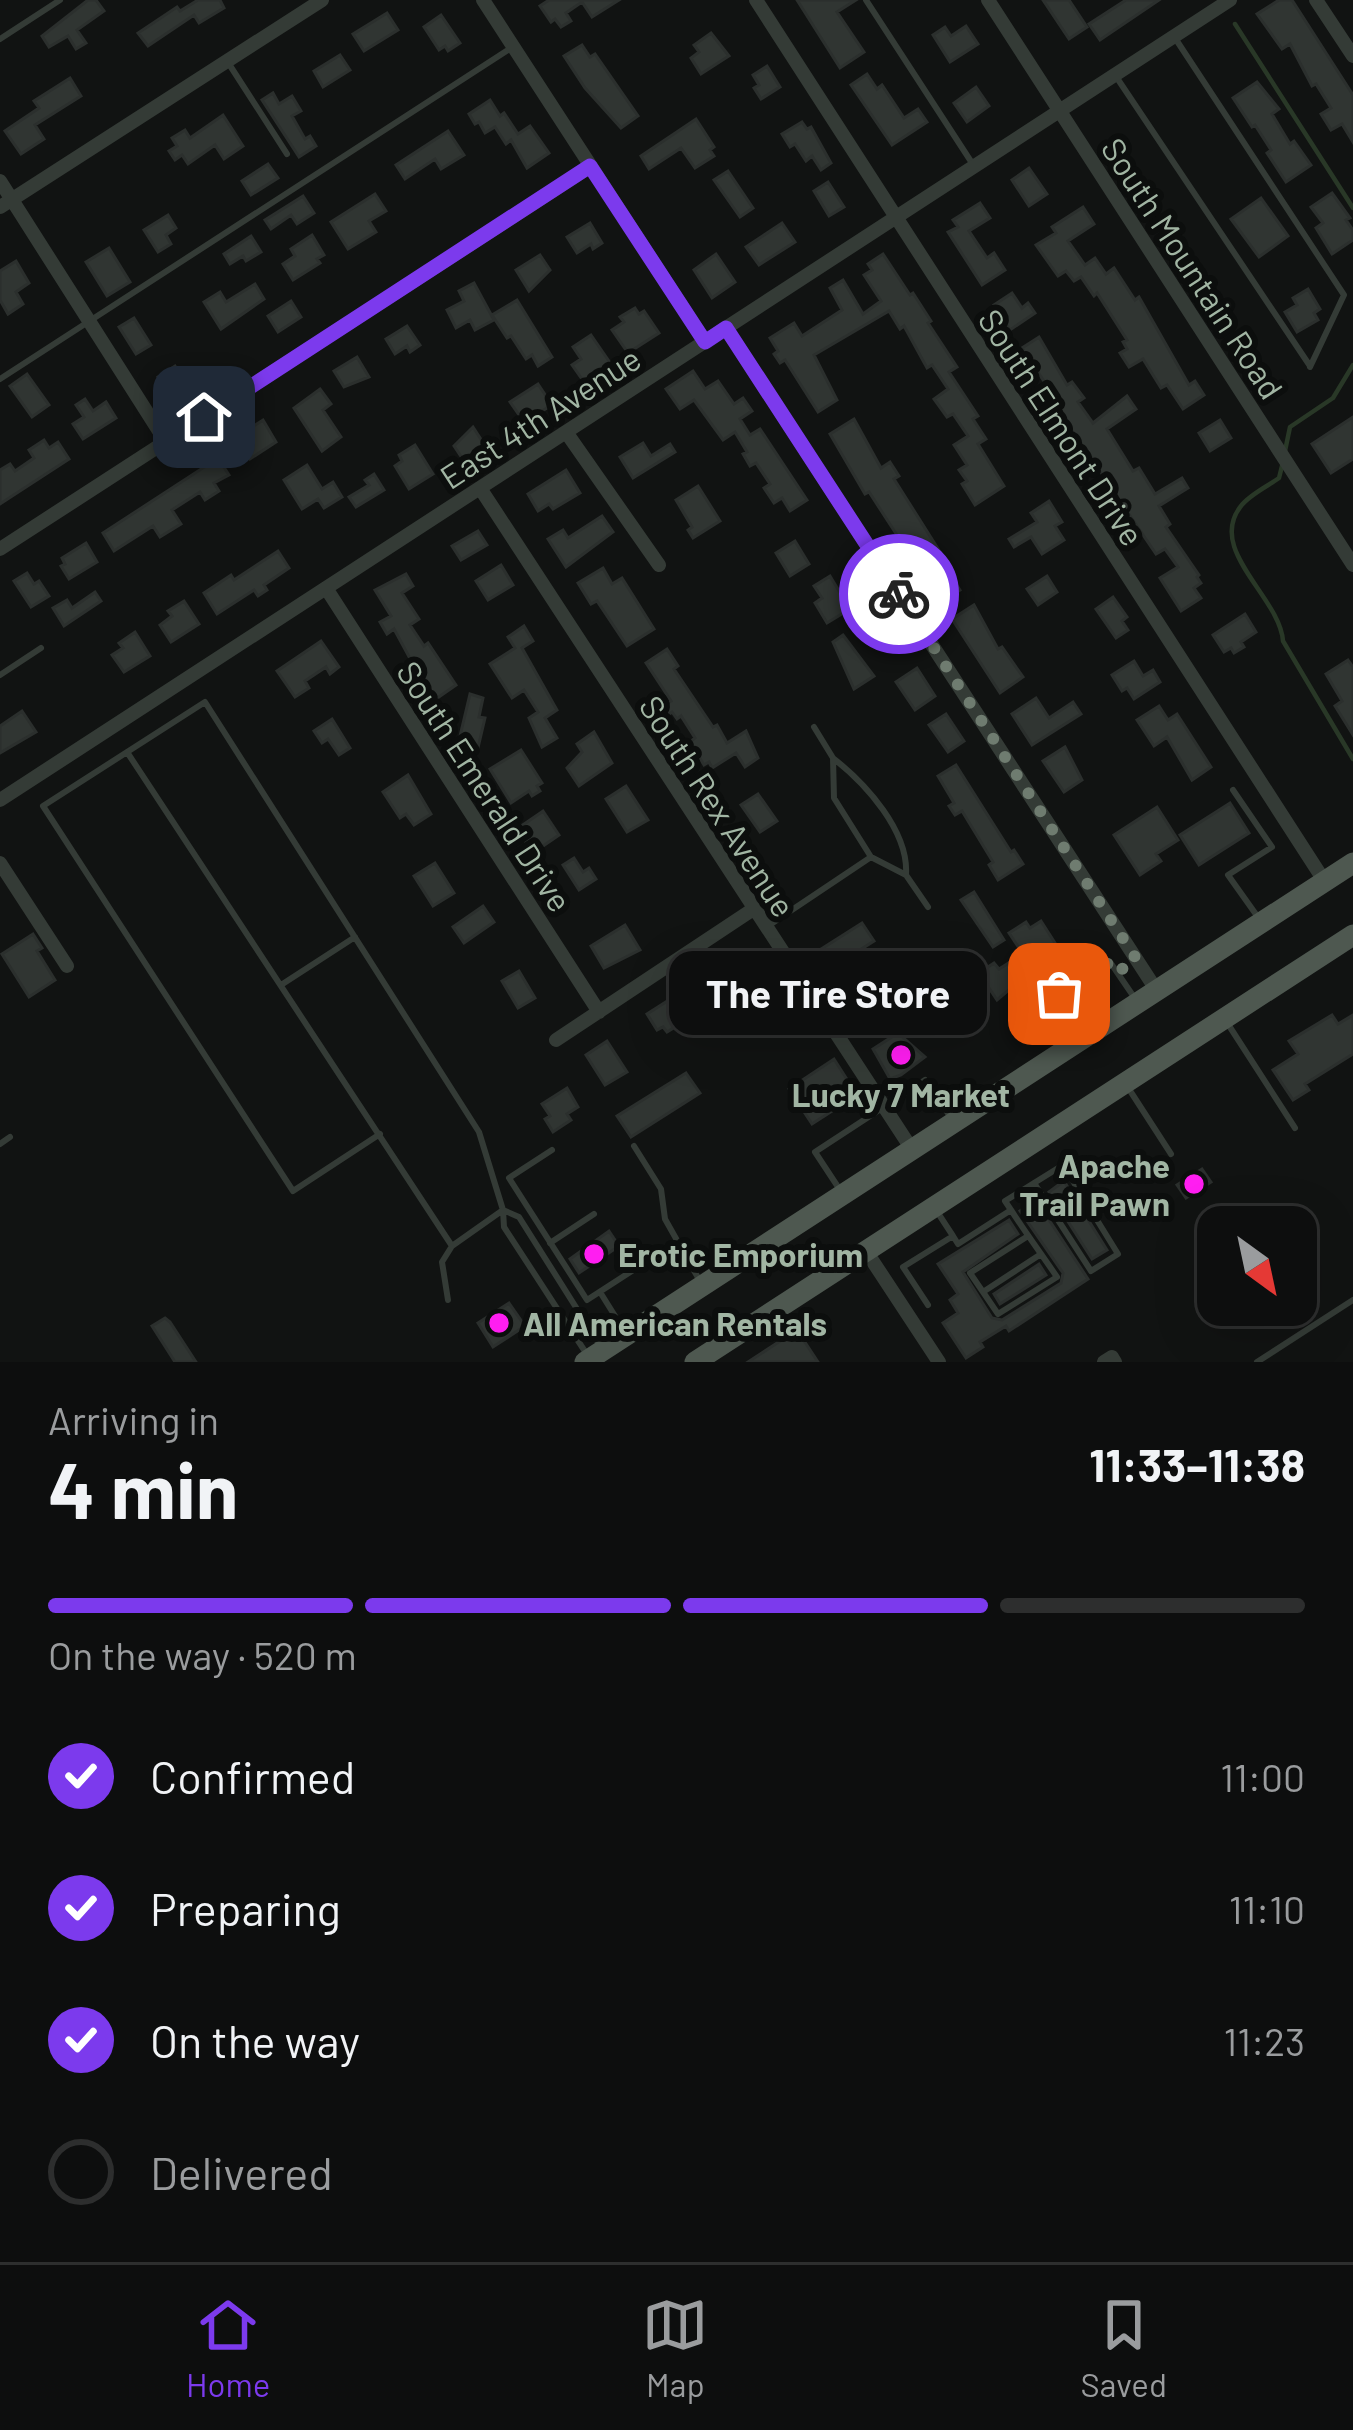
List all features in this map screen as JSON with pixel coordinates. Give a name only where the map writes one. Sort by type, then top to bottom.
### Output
[{"type":"main road","points":[[593,1357],[1353,863]]},
{"type":"main road","points":[[695,1362],[1353,935]]},
{"type":"street","points":[[5,204],[322,0]]},
{"type":"street","points":[[483,0],[705,342]]},
{"type":"street","name":"South Elmont Drive","points":[[756,0],[1325,882]]},
{"type":"street","name":"South Mountain Road","points":[[988,0],[1353,565]]},
{"type":"street","name":"East 4th Avenue","points":[[0,800],[1230,0]]},
{"type":"street","points":[[1316,0],[1353,56]]},
{"type":"street","points":[[0,549],[590,166]]},
{"type":"street","points":[[0,182],[5,204],[166,442]]},
{"type":"street","points":[[726,328],[1148,998]]},
{"type":"street","points":[[566,432],[659,565]]},
{"type":"street","name":"South Rex Avenue","points":[[480,488],[913,1150]]},
{"type":"street","name":"South Emerald Drive","points":[[326,588],[599,1012]]},
{"type":"street","points":[[0,862],[68,966]]},
{"type":"street","points":[[556,1040],[752,910]]},
{"type":"street","points":[[866,1251],[939,1362]]},
{"type":"lane","points":[[0,39],[60,0]]},
{"type":"lane","points":[[866,0],[974,166]]},
{"type":"lane","points":[[1115,75],[1310,367],[1343,295],[1174,37]]},
{"type":"lane","points":[[0,379],[513,46]]},
{"type":"lane","points":[[227,61],[287,154]]},
{"type":"lane","points":[[0,675],[41,648]]},
{"type":"lane","points":[[380,1134],[293,1191],[43,806],[205,702],[479,1132],[504,1227],[593,1357]]},
{"type":"lane","points":[[814,727],[833,758],[861,780],[908,852],[906,875]]},
{"type":"lane","points":[[127,752],[452,1246]]},
{"type":"lane","points":[[833,758],[834,798],[872,857],[906,875],[928,907]]},
{"type":"lane","points":[[1233,790],[1272,847]]},
{"type":"lane","points":[[1262,923],[1228,875],[1294,835]]},
{"type":"lane","points":[[765,928],[872,857]]},
{"type":"lane","points":[[281,985],[356,937]]},
{"type":"lane","points":[[1087,1037],[1059,994],[1110,962],[1148,998]]},
{"type":"lane","points":[[1224,1018],[1295,1129]]},
{"type":"lane","points":[[844,1196],[815,1152],[925,1080],[955,1124]]},
{"type":"lane","points":[[1125,1083],[1171,1154]]},
{"type":"lane","points":[[0,1144],[10,1137]]},
{"type":"lane","points":[[634,1146],[661,1189],[665,1219],[703,1286]]},
{"type":"lane","points":[[553,1150],[508,1178],[587,1300],[638,1267]]},
{"type":"lane","points":[[1028,1236],[970,1273],[998,1314],[1057,1277],[1005,1201],[1034,1183],[1063,1165],[1118,1254],[1091,1271],[1034,1183]]},
{"type":"lane","points":[[934,1207],[958,1244],[1011,1210]]},
{"type":"lane","points":[[448,1300],[442,1262],[452,1246],[503,1210]]},
{"type":"lane","points":[[503,1210],[519,1217],[593,1357]]},
{"type":"lane","points":[[550,1243],[594,1214]]},
{"type":"lane","points":[[928,1305],[903,1267],[953,1236]]},
{"type":"lane","points":[[983,1292],[1041,1254]]},
{"type":"lane","points":[[600,1292],[627,1335]]},
{"type":"lane","points":[[1257,1362],[1353,1300]]},
{"type":"building","points":[[88,0],[96,0],[104,11],[77,30],[86,43],[76,49],[68,36],[49,47],[42,36]]},
{"type":"building","points":[[198,0],[220,0],[224,8],[199,23],[194,15],[148,46],[138,33],[177,7],[180,11]]},
{"type":"building","points":[[549,0],[619,0],[592,17],[582,2],[566,13],[571,21],[561,27],[540,6]]},
{"type":"building","points":[[797,0],[856,0],[837,12],[864,52],[840,68]]},
{"type":"building","points":[[1043,0],[1069,0],[1087,27],[1069,39]]},
{"type":"building","points":[[1126,0],[1159,0],[1100,40],[1089,24]]},
{"type":"building","points":[[1279,0],[1292,0],[1353,95],[1353,142],[1342,124],[1331,130],[1321,114],[1331,108],[1316,84],[1312,86],[1290,44],[1282,49],[1257,14]]},
{"type":"building","points":[[387,13],[398,30],[364,51],[353,34]]},
{"type":"building","points":[[441,15],[460,43],[448,51],[445,46],[439,50],[424,27]]},
{"type":"building","points":[[966,26],[978,44],[950,62],[933,35],[945,27],[951,36]]},
{"type":"building","points":[[711,33],[729,56],[701,74],[691,58],[699,52],[694,45]]},
{"type":"building","points":[[582,45],[590,57],[595,54],[638,116],[621,128],[564,56]]},
{"type":"building","points":[[340,55],[350,70],[323,87],[314,71]]},
{"type":"building","points":[[767,66],[780,87],[761,99],[753,75]]},
{"type":"building","points":[[867,74],[877,89],[882,85],[904,118],[918,109],[927,122],[892,145],[851,85]]},
{"type":"building","points":[[70,78],[81,96],[35,125],[44,139],[21,154],[5,131],[39,108],[34,101]]},
{"type":"building","points":[[1257,82],[1279,109],[1272,114],[1290,144],[1294,141],[1311,165],[1286,182],[1267,153],[1271,150],[1233,98]]},
{"type":"building","points":[[976,87],[989,106],[967,122],[954,103]]},
{"type":"building","points":[[273,93],[279,104],[292,96],[301,111],[292,116],[305,139],[310,136],[316,146],[299,157],[262,100]]},
{"type":"building","points":[[490,100],[518,134],[530,126],[549,153],[527,168],[511,140],[506,144],[495,127],[485,133],[469,114]]},
{"type":"building","points":[[223,115],[243,146],[224,159],[215,145],[188,164],[182,155],[175,160],[169,151],[177,146],[172,138],[185,130],[190,138]]},
{"type":"building","points":[[696,119],[714,147],[710,150],[714,156],[695,168],[681,148],[649,169],[641,156]]},
{"type":"building","points":[[802,122],[807,129],[811,127],[831,163],[821,170],[812,156],[806,161],[782,134]]},
{"type":"building","points":[[448,131],[464,155],[441,169],[435,159],[405,179],[396,165]]},
{"type":"building","points":[[268,164],[278,178],[251,195],[242,181]]},
{"type":"building","points":[[1029,168],[1047,194],[1029,206],[1012,180]]},
{"type":"building","points":[[728,171],[753,208],[740,217],[714,180]]},
{"type":"building","points":[[828,182],[844,207],[829,216],[814,191]]},
{"type":"building","points":[[1332,193],[1350,218],[1346,220],[1353,240],[1332,254],[1316,228],[1323,223],[1311,207]]},
{"type":"building","points":[[375,194],[386,211],[369,221],[376,232],[348,249],[331,222]]},
{"type":"building","points":[[303,196],[314,213],[297,224],[291,215],[271,229],[265,220]]},
{"type":"building","points":[[1261,198],[1288,236],[1259,257],[1231,219]]},
{"type":"building","points":[[980,203],[990,218],[969,231],[987,258],[994,253],[1005,270],[982,285],[948,232],[958,227],[953,220]]},
{"type":"building","points":[[1083,207],[1094,224],[1068,241],[1085,265],[1095,258],[1106,274],[1114,268],[1135,300],[1139,297],[1189,385],[1195,381],[1204,395],[1183,409],[1167,385],[1161,388],[1143,359],[1129,367],[1120,353],[1127,349],[1123,342],[1127,340],[1097,293],[1094,296],[1081,277],[1074,281],[1066,271],[1058,276],[1036,245],[1056,233],[1052,227]]},
{"type":"building","points":[[168,215],[176,228],[166,235],[171,244],[158,252],[144,230]]},
{"type":"building","points":[[590,223],[602,243],[577,253],[567,237]]},
{"type":"building","points":[[782,223],[795,242],[759,265],[746,247]]},
{"type":"building","points":[[312,235],[324,255],[317,259],[320,263],[293,280],[283,264],[295,256],[291,249]]},
{"type":"building","points":[[251,236],[261,252],[230,264],[224,254]]},
{"type":"building","points":[[109,248],[130,282],[107,296],[86,262]]},
{"type":"building","points":[[716,254],[735,282],[712,298],[694,270]]},
{"type":"building","points":[[883,254],[913,293],[957,367],[949,372],[978,416],[973,419],[986,439],[978,444],[1004,486],[975,505],[959,470],[967,465],[954,445],[968,436],[953,414],[947,417],[934,399],[948,389],[932,365],[927,368],[904,326],[900,329],[889,311],[814,355],[837,400],[818,412],[785,360],[780,363],[774,354],[778,351],[770,338],[794,323],[802,336],[842,310],[830,288],[843,280],[863,314],[881,301],[864,275],[872,270],[868,264]]},
{"type":"building","points":[[540,255],[550,270],[529,291],[516,270]]},
{"type":"building","points":[[16,261],[29,283],[16,292],[23,304],[8,314],[0,300],[0,271]]},
{"type":"building","points":[[474,283],[494,320],[475,330],[470,320],[456,328],[447,310],[464,301],[459,291]]},
{"type":"building","points":[[255,284],[264,299],[221,329],[204,302],[220,292],[226,302]]},
{"type":"building","points":[[1308,289],[1320,309],[1314,313],[1318,320],[1297,332],[1285,312],[1297,305],[1293,298]]},
{"type":"building","points":[[1012,293],[1022,308],[1028,303],[1035,313],[1010,330],[994,305]]},
{"type":"building","points":[[517,300],[552,357],[538,366],[532,355],[526,359],[511,336],[507,338],[492,315]]},
{"type":"building","points":[[291,301],[301,317],[278,332],[268,316]]},
{"type":"building","points":[[635,308],[639,314],[644,311],[659,333],[628,353],[612,330],[624,322],[620,317]]},
{"type":"building","points":[[134,318],[151,345],[136,354],[119,327]]},
{"type":"building","points":[[407,326],[420,345],[395,354],[386,339]]},
{"type":"building","points":[[591,335],[611,364],[584,382],[572,365],[581,359],[573,347]]},
{"type":"building","points":[[1039,337],[1067,385],[1072,382],[1084,398],[1078,402],[1093,423],[1127,396],[1136,409],[1107,429],[1133,471],[1139,468],[1155,494],[1182,478],[1188,488],[1159,506],[1170,524],[1166,527],[1201,583],[1194,588],[1201,598],[1181,611],[1160,578],[1178,567],[1165,549],[1156,554],[1043,388],[1047,386],[1022,348]]},
{"type":"building","points":[[357,357],[369,377],[344,387],[334,371]]},
{"type":"building","points":[[175,366],[194,397],[177,407],[158,377]]},
{"type":"building","points":[[693,371],[705,389],[718,381],[734,404],[743,398],[752,411],[740,419],[750,435],[760,429],[807,500],[790,511],[782,498],[774,503],[764,488],[770,484],[756,463],[750,466],[735,432],[723,440],[694,400],[680,409],[666,389]]},
{"type":"building","points":[[27,374],[49,405],[32,417],[10,386]]},
{"type":"building","points":[[538,384],[552,405],[524,422],[510,402]]},
{"type":"building","points":[[320,389],[331,404],[323,410],[341,437],[322,451],[294,408]]},
{"type":"building","points":[[85,399],[93,411],[106,402],[116,418],[83,439],[73,424],[84,417],[76,405]]},
{"type":"building","points":[[1353,417],[1353,459],[1331,473],[1312,444]]},
{"type":"building","points":[[854,419],[881,468],[890,462],[899,476],[894,479],[954,574],[960,590],[941,603],[869,492],[865,494],[830,434]]},
{"type":"building","points":[[263,420],[276,442],[250,459],[236,437]]},
{"type":"building","points":[[1220,420],[1231,438],[1210,451],[1199,433]]},
{"type":"building","points":[[473,427],[486,447],[464,461],[454,446]]},
{"type":"building","points":[[44,440],[49,448],[58,442],[69,459],[0,504],[0,470],[10,464],[15,471],[34,458],[29,450]]},
{"type":"building","points":[[643,443],[651,456],[670,444],[675,452],[633,478],[620,457]]},
{"type":"building","points":[[415,445],[433,474],[409,489],[395,466],[402,461],[399,455]]},
{"type":"building","points":[[218,458],[229,475],[214,483],[219,491],[205,500],[200,492],[172,510],[181,524],[160,537],[153,526],[114,551],[103,533]]},
{"type":"building","points":[[307,465],[322,489],[333,482],[342,497],[324,508],[318,499],[302,509],[284,480]]},
{"type":"building","points":[[566,470],[580,493],[553,509],[549,504],[538,511],[528,494]]},
{"type":"building","points":[[374,474],[384,490],[356,507],[349,497],[369,485],[365,480]]},
{"type":"building","points":[[698,486],[720,521],[693,538],[676,500]]},
{"type":"building","points":[[1049,501],[1062,522],[1055,526],[1064,540],[1042,554],[1031,537],[1014,547],[1009,539],[1037,522],[1031,513]]},
{"type":"building","points":[[602,516],[613,532],[566,567],[548,539],[563,530],[568,538]]},
{"type":"building","points":[[478,531],[487,545],[461,560],[452,546]]},
{"type":"building","points":[[795,541],[809,564],[790,576],[776,553]]},
{"type":"building","points":[[86,543],[97,562],[69,579],[62,558]]},
{"type":"building","points":[[278,551],[289,568],[264,585],[267,590],[258,596],[254,590],[217,614],[204,593]]},
{"type":"building","points":[[501,565],[513,585],[488,600],[476,581]]},
{"type":"building","points":[[603,568],[612,584],[622,578],[654,629],[627,646],[597,601],[591,604],[578,583]]},
{"type":"building","points":[[27,573],[49,596],[31,607],[14,581]]},
{"type":"building","points":[[406,574],[413,586],[402,593],[419,619],[410,625],[456,685],[433,701],[394,629],[387,634],[380,622],[391,616],[375,590]]},
{"type":"building","points":[[830,576],[850,609],[827,623],[815,603],[822,598],[814,586]]},
{"type":"building","points":[[1047,576],[1057,592],[1038,605],[1027,589]]},
{"type":"building","points":[[95,592],[101,601],[64,626],[53,608],[67,600],[72,608]]},
{"type":"building","points":[[1113,597],[1127,617],[1122,621],[1128,630],[1116,638],[1096,609]]},
{"type":"building","points":[[184,601],[199,624],[171,642],[160,625],[172,616],[168,611]]},
{"type":"building","points":[[974,605],[998,649],[1002,647],[1023,677],[1000,693],[952,619]]},
{"type":"building","points":[[1245,614],[1256,632],[1241,642],[1244,647],[1224,652],[1213,635]]},
{"type":"building","points":[[524,626],[533,641],[522,648],[557,710],[545,718],[557,738],[542,747],[529,718],[538,712],[524,690],[512,698],[490,664],[515,648],[508,637]]},
{"type":"building","points":[[135,632],[150,656],[124,672],[112,655]]},
{"type":"building","points":[[843,635],[874,676],[854,689],[833,642]]},
{"type":"building","points":[[321,641],[339,667],[330,674],[326,667],[305,681],[309,688],[295,697],[277,671]]},
{"type":"building","points":[[667,649],[678,666],[674,669],[713,727],[717,725],[727,743],[746,731],[758,758],[745,767],[736,753],[712,768],[709,762],[704,765],[681,716],[668,715],[662,706],[671,701],[646,663]]},
{"type":"building","points":[[1348,660],[1353,667],[1353,735],[1335,706],[1342,701],[1326,674]]},
{"type":"building","points":[[1134,661],[1143,676],[1153,670],[1160,682],[1134,699],[1112,675]]},
{"type":"building","points":[[917,668],[935,696],[915,710],[896,682]]},
{"type":"building","points":[[470,694],[483,698],[479,717],[485,718],[477,752],[462,749],[465,738],[460,736]]},
{"type":"building","points":[[1036,698],[1049,718],[1073,702],[1081,714],[1032,745],[1012,714]]},
{"type":"building","points":[[1159,706],[1168,720],[1177,714],[1211,767],[1192,780],[1167,737],[1154,746],[1137,720]]},
{"type":"building","points":[[22,711],[36,732],[0,753],[0,726]]},
{"type":"building","points":[[946,714],[964,741],[948,752],[929,725]]},
{"type":"building","points":[[332,719],[350,748],[339,755],[328,739],[322,743],[314,731]]},
{"type":"building","points":[[594,732],[612,763],[579,786],[567,768],[582,752],[577,744]]},
{"type":"building","points":[[1065,747],[1082,780],[1064,792],[1043,761]]},
{"type":"building","points":[[521,750],[542,783],[537,786],[540,791],[532,796],[529,791],[511,803],[490,769]]},
{"type":"building","points":[[956,765],[1023,864],[998,880],[989,865],[993,862],[962,811],[955,815],[949,806],[954,803],[938,776]]},
{"type":"building","points":[[408,775],[431,814],[414,825],[406,814],[400,818],[383,792]]},
{"type":"building","points":[[626,786],[648,820],[627,832],[606,799]]},
{"type":"building","points":[[758,794],[777,821],[760,832],[741,805]]},
{"type":"building","points":[[1230,803],[1249,833],[1199,865],[1180,835]]},
{"type":"building","points":[[1157,807],[1178,840],[1156,854],[1161,861],[1140,875],[1114,835]]},
{"type":"building","points":[[543,811],[559,835],[533,853],[517,829]]},
{"type":"building","points":[[574,858],[583,872],[589,868],[596,879],[579,890],[563,865]]},
{"type":"building","points":[[435,863],[454,893],[433,906],[414,876]]},
{"type":"building","points":[[974,892],[1004,940],[993,947],[961,900]]},
{"type":"building","points":[[483,906],[494,922],[464,943],[453,927]]},
{"type":"building","points":[[1041,921],[1057,946],[1025,968],[1029,973],[997,1000],[979,973],[994,963],[999,969],[1023,954],[1009,933],[1026,922],[1030,928]]},
{"type":"building","points":[[862,923],[874,941],[860,950],[876,974],[869,979],[875,987],[849,1004],[841,993],[849,988],[830,960],[823,964],[815,953]]},
{"type":"building","points":[[625,925],[640,950],[604,968],[591,946]]},
{"type":"building","points":[[33,934],[42,948],[37,951],[55,980],[29,997],[2,954]]},
{"type":"building","points":[[747,956],[759,975],[742,986],[744,990],[709,1007],[704,998],[712,993],[705,982]]},
{"type":"building","points":[[519,971],[535,998],[518,1008],[502,981]]},
{"type":"building","points":[[686,989],[696,1005],[676,1018],[680,1024],[667,1032],[663,1027],[657,1030],[647,1014]]},
{"type":"building","points":[[781,998],[796,1022],[779,1032],[764,1009]]},
{"type":"building","points":[[1332,1015],[1338,1024],[1353,1015],[1353,1054],[1305,1084],[1309,1090],[1293,1100],[1273,1070],[1298,1054],[1289,1041]]},
{"type":"building","name":"Lucky 7 Market","points":[[898,1033],[925,1057],[890,1079],[873,1049]]},
{"type":"building","points":[[607,1041],[627,1072],[605,1085],[586,1055]]},
{"type":"building","points":[[834,1059],[857,1095],[812,1124],[789,1089]]},
{"type":"building","points":[[686,1073],[700,1093],[631,1137],[617,1116]]},
{"type":"building","points":[[567,1088],[578,1107],[567,1114],[571,1120],[553,1132],[542,1104]]},
{"type":"building","name":"Apache Trail Pawn","points":[[1202,1169],[1211,1182],[1186,1198],[1177,1185]]},
{"type":"building","points":[[1064,1181],[1107,1250],[1092,1259],[1049,1192]]},
{"type":"building","points":[[1036,1200],[1088,1279],[1009,1331],[1006,1326],[980,1342],[983,1347],[966,1358],[943,1323],[958,1313],[950,1300],[958,1294],[938,1264],[1009,1220],[1018,1234],[963,1272],[992,1318],[1002,1320],[1061,1283],[1063,1273],[1020,1211]]},
{"type":"building","name":"Erotic Emporium","points":[[609,1231],[619,1246],[579,1273],[570,1259]]},
{"type":"building","points":[[1039,1264],[1046,1275],[1000,1304],[994,1294]]},
{"type":"building","name":"All American Rentals","points":[[509,1303],[525,1326],[493,1347],[478,1323]]},
{"type":"building","points":[[165,1318],[196,1362],[175,1362],[152,1326]]},
{"type":"building","points":[[797,1330],[818,1362],[748,1362]]},
{"type":"waterway","points":[[1235,24],[1353,208]]},
{"type":"waterway","points":[[1285,451],[1290,427],[1333,398],[1353,365]]},
{"type":"waterway","points":[[1283,462],[1279,478],[1241,506],[1232,539],[1279,624],[1283,641],[1353,759]]},
{"type":"way so far","points":[[899,594],[1137,960],[1117,972],[1110,962],[1059,994]]},
{"type":"place","name":"The Tire Store","points":[[1059,994]]},
{"type":"place","name":"Lucky 7 Market","points":[[901,1055]]},
{"type":"place","name":"Apache Trail Pawn","points":[[1194,1184]]},
{"type":"place","name":"Erotic Emporium","points":[[594,1254]]},
{"type":"place","name":"All American Rentals","points":[[499,1323]]},
{"type":"route","points":[[204,417],[590,166],[705,342],[726,328],[899,594]]}]
